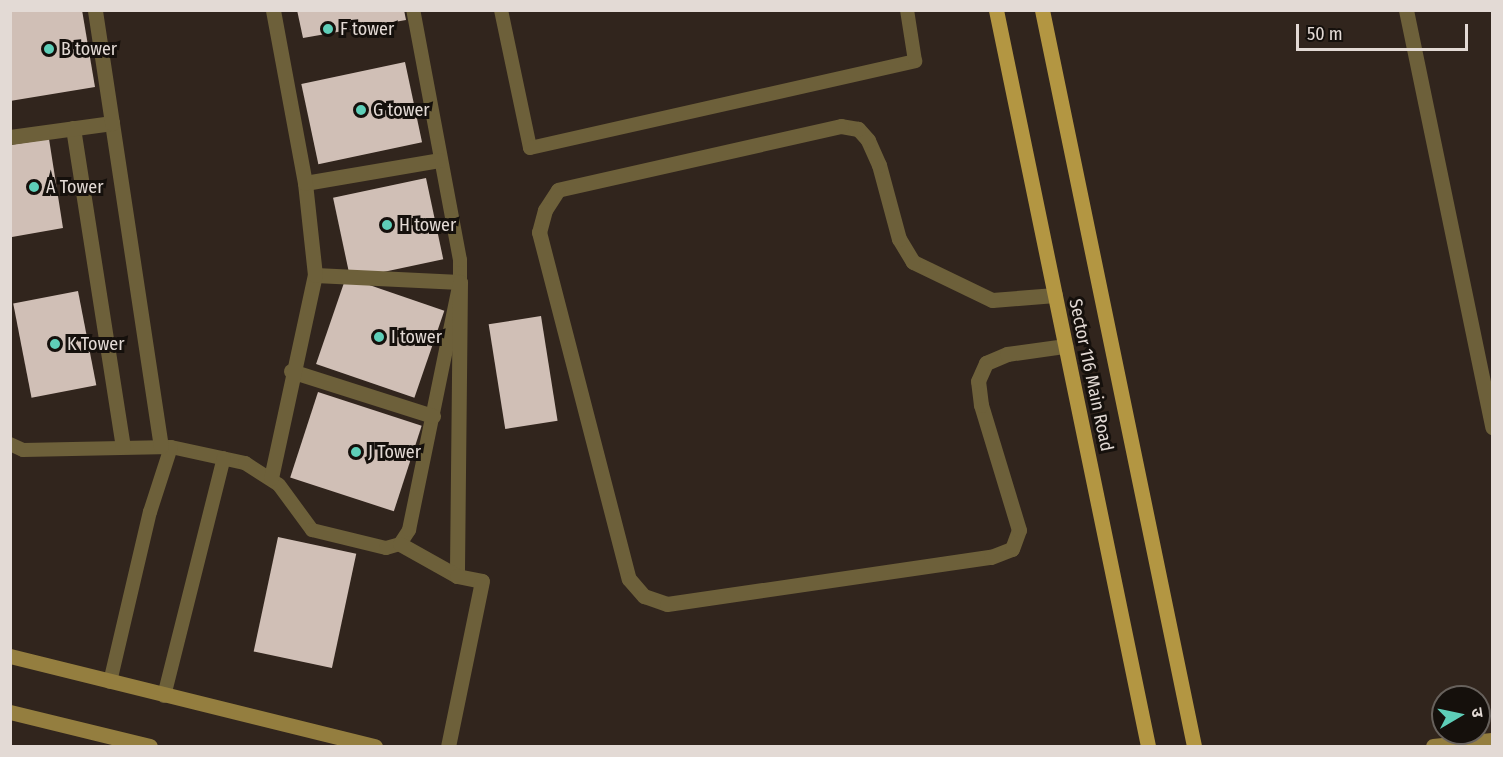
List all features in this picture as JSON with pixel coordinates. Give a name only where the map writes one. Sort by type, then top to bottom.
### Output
[{"type":"main road","name":"Sector 116 Main Road","points":[[996,10],[1148,747]]},
{"type":"main road","name":"Sector 116 Main Road","points":[[1042,10],[1194,747]]},
{"type":"street","points":[[95,10],[166,446]]},
{"type":"street","points":[[271,478],[291,371],[315,275],[305,183],[273,10]]},
{"type":"street","points":[[1406,10],[1492,427]]},
{"type":"street","points":[[10,137],[112,123]]},
{"type":"street","points":[[1055,295],[992,300],[913,262],[899,239],[879,165],[868,140],[858,129],[842,126],[558,190],[545,210],[539,232],[629,579],[644,596],[666,604],[991,556],[1012,549],[1019,530],[981,405],[978,381],[986,363],[1008,354],[1065,346]]},
{"type":"street","points":[[73,128],[123,446]]},
{"type":"street","points":[[305,183],[440,160]]},
{"type":"street","points":[[315,275],[460,282],[457,576]]},
{"type":"street","points":[[291,371],[434,416]]},
{"type":"street","points":[[400,543],[457,576],[482,581],[448,747]]},
{"type":"street","points":[[10,656],[375,747]]},
{"type":"street","points":[[10,711],[150,747]]},
{"type":"street","points":[[1433,747],[1492,740]]},
{"type":"lane","points":[[10,444],[23,450],[166,446],[245,463],[271,478],[312,530],[386,548],[400,543],[409,530],[460,282],[460,260],[413,10]]},
{"type":"lane","points":[[501,10],[530,148],[915,61],[907,10]]},
{"type":"lane","points":[[110,682],[166,446]]},
{"type":"lane","points":[[164,696],[224,458]]},
{"type":"building","name":"B tower","points":[[10,10],[82,10],[95,87],[10,101]]},
{"type":"building","name":"F tower","points":[[297,10],[404,10],[406,20],[303,38]]},
{"type":"building","name":"G tower","points":[[405,62],[422,142],[318,164],[301,84]]},
{"type":"building","name":"A Tower","points":[[49,139],[63,228],[12,237],[10,145]]},
{"type":"building","name":"H tower","points":[[426,178],[443,259],[350,279],[333,198]]},
{"type":"building","name":"I tower","points":[[346,277],[444,311],[414,398],[316,364]]},
{"type":"building","name":"K Tower","points":[[78,291],[96,385],[32,398],[13,304]]},
{"type":"building","points":[[541,316],[558,421],[505,429],[489,324]]},
{"type":"building","name":"J Tower","points":[[318,392],[422,426],[394,511],[290,478]]},
{"type":"building","points":[[278,537],[356,554],[332,668],[254,651]]},
{"type":"place","name":"F tower","points":[[328,29]]},
{"type":"place","name":"B tower","points":[[49,49]]},
{"type":"place","name":"G tower","points":[[361,110]]},
{"type":"place","name":"A Tower","points":[[34,187]]},
{"type":"place","name":"H tower","points":[[387,225]]},
{"type":"place","name":"I tower","points":[[379,337]]},
{"type":"place","name":"K Tower","points":[[55,344]]},
{"type":"place","name":"J Tower","points":[[356,452]]}]
